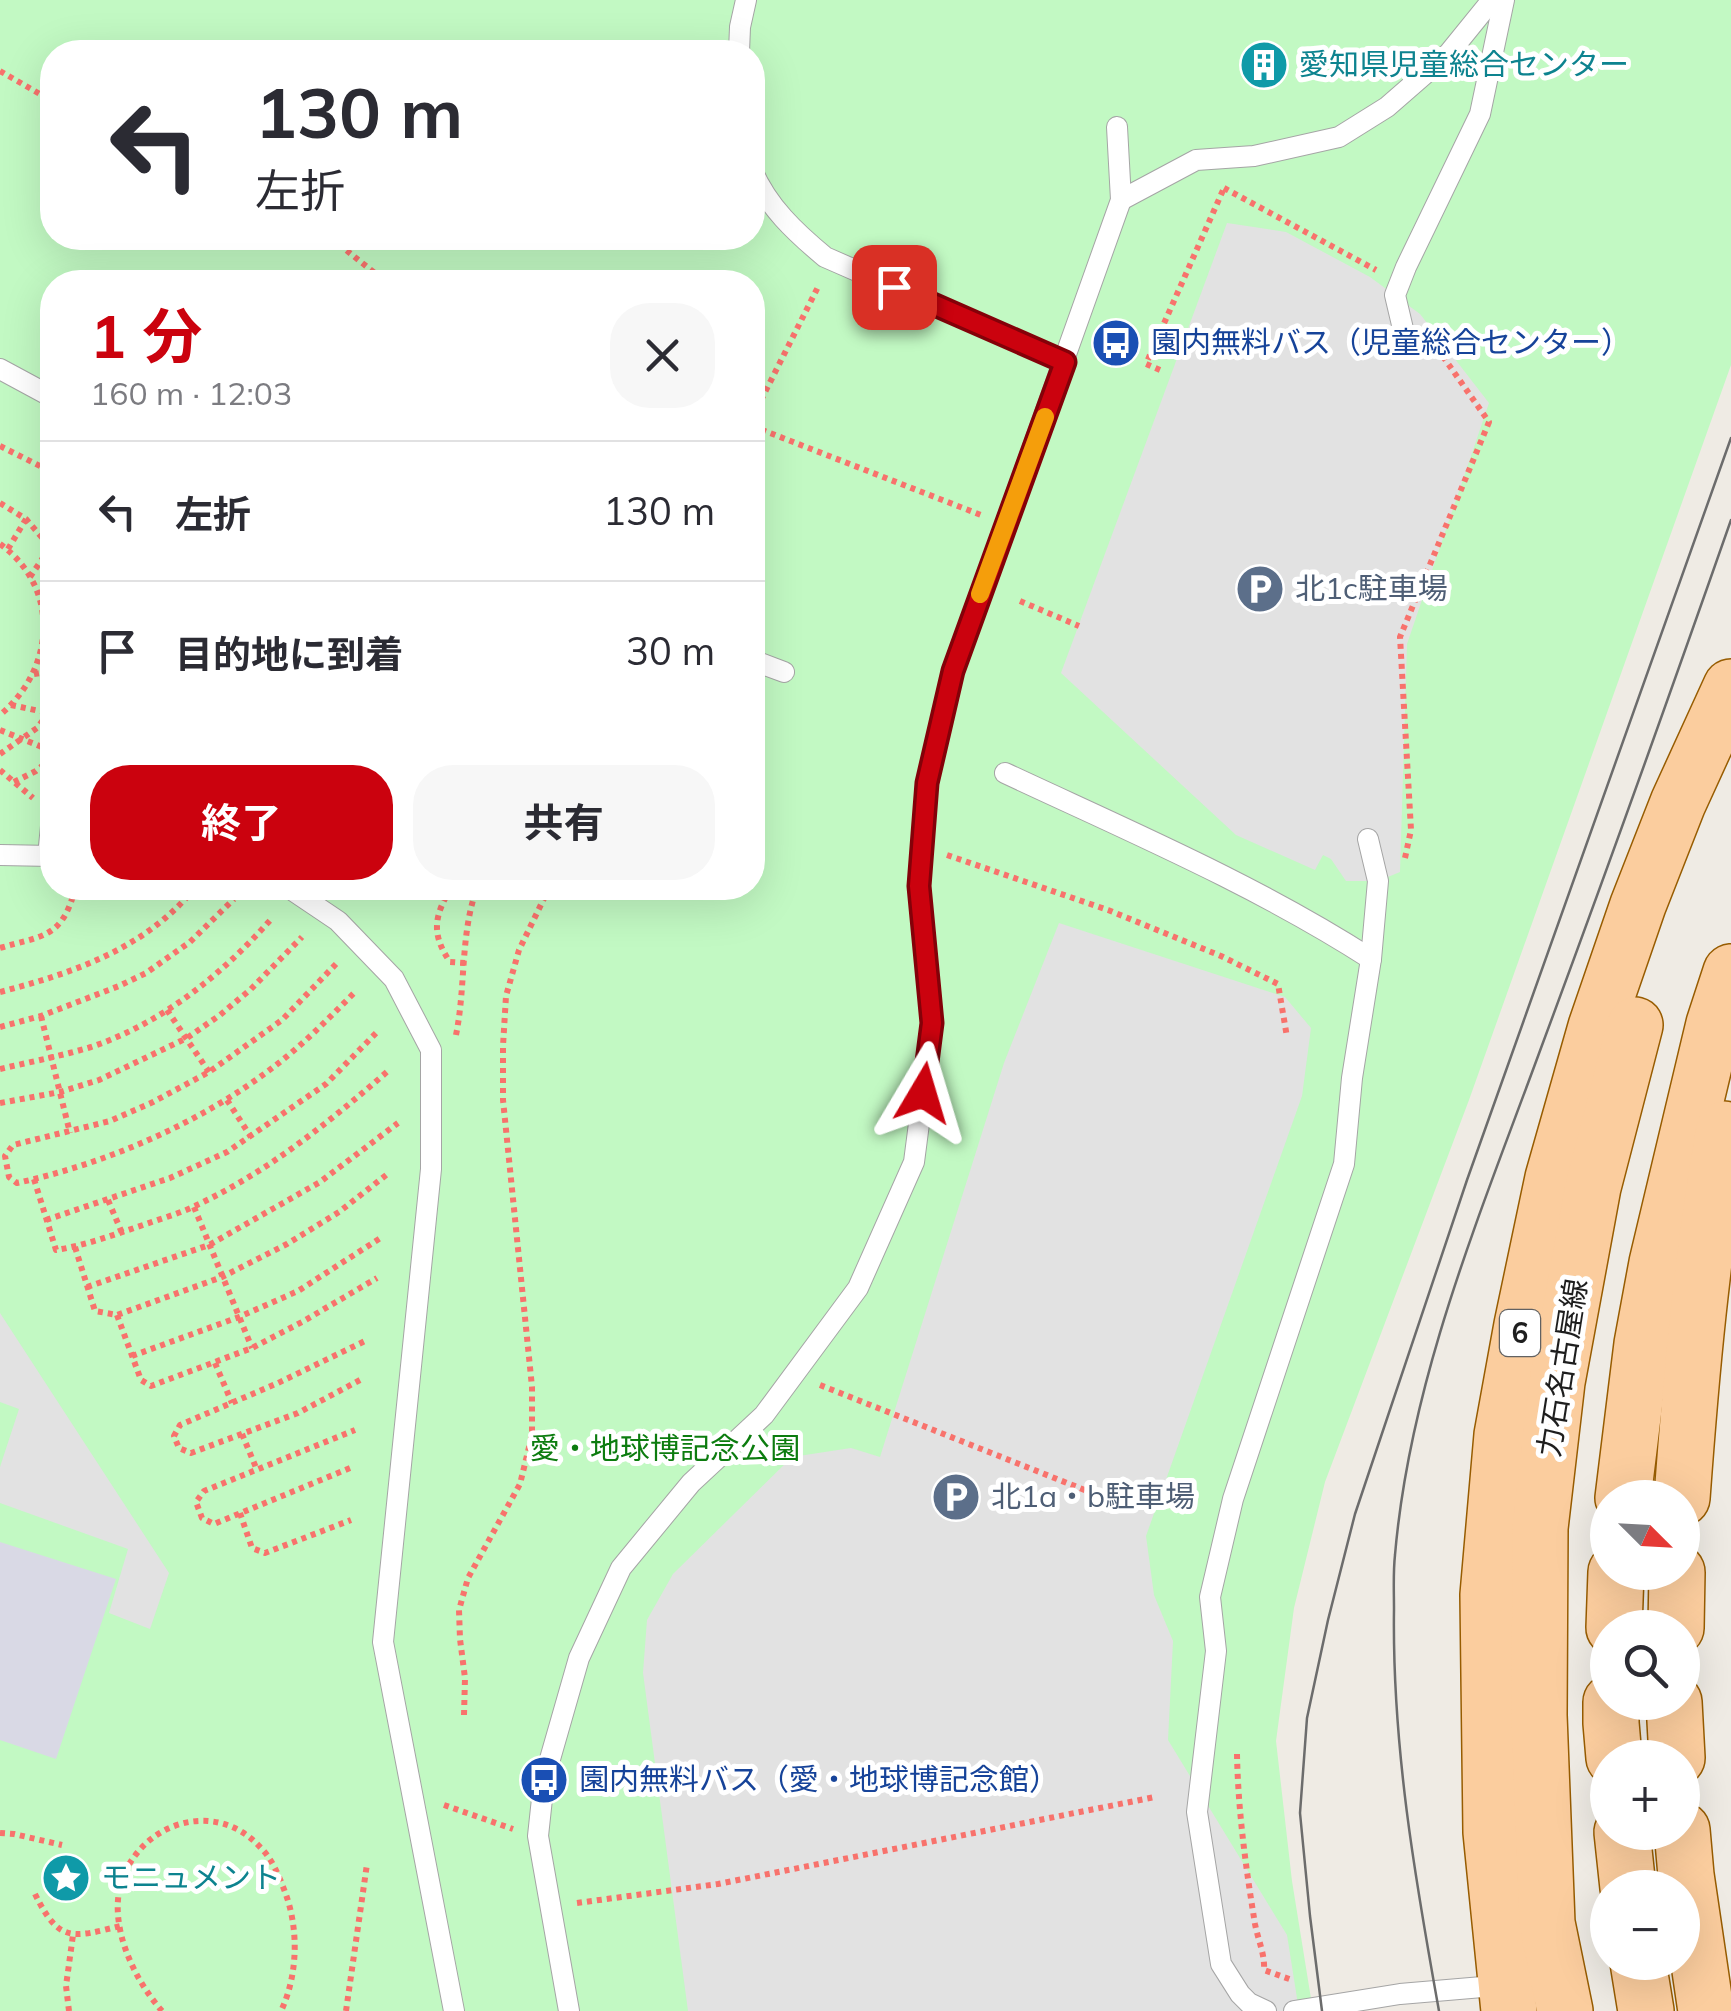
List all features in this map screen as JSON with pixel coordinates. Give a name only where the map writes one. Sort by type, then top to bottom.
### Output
[{"type":"main road","name":"6","points":[[1507,1998],[1491,1832],[1488,1615],[1502,1436],[1554,1178],[1596,1027],[1678,803],[1731,686]]},
{"type":"main road","name":"力石名古屋線","points":[[1565,2011],[1548,1922],[1539,1715],[1540,1528],[1557,1382],[1593,1187],[1644,989],[1731,745]]},
{"type":"main road","points":[[1624,1480],[1657,1262],[1714,1024],[1731,972]]},
{"type":"main road","points":[[1683,1480],[1692,1354],[1710,1205],[1731,1087]]},
{"type":"main road","points":[[1684,1850],[1706,2011]]},
{"type":"main road","points":[[1641,1980],[1646,2011]]},
{"type":"lane","points":[[739,40],[746,0]]},
{"type":"lane","points":[[1121,200],[1196,160],[1254,156],[1339,137],[1387,107],[1449,53],[1492,0]]},
{"type":"lane","points":[[1404,330],[1394,295],[1480,114],[1504,0]]},
{"type":"lane","points":[[569,2011],[538,1836],[544,1780],[578,1658],[622,1568],[691,1482],[764,1415],[858,1288],[914,1162],[932,1023],[919,886],[927,783],[953,671],[1121,200],[1117,128]]},
{"type":"lane","points":[[765,193],[796,233],[825,257],[1065,362]]},
{"type":"lane","points":[[0,370],[40,392]]},
{"type":"lane","points":[[765,665],[784,672]]},
{"type":"lane","points":[[1005,773],[1234,882],[1323,928],[1371,959]]},
{"type":"lane","points":[[1266,2011],[1240,1994],[1221,1964],[1197,1812],[1216,1651],[1210,1597],[1233,1499],[1344,1164],[1378,881],[1368,839]]},
{"type":"lane","points":[[0,856],[40,856]]},
{"type":"lane","points":[[306,900],[338,922],[394,980],[432,1050],[431,1169],[383,1642],[454,2011]]},
{"type":"lane","points":[[1294,2011],[1400,1994],[1507,1998]]},
{"type":"path","points":[[0,70],[40,94]]},
{"type":"path","points":[[1160,370],[1146,364],[1224,188]]},
{"type":"path","points":[[346,250],[371,270]]},
{"type":"path","points":[[765,392],[832,260]]},
{"type":"path","points":[[765,431],[1005,524]]},
{"type":"path","points":[[0,446],[40,466]]},
{"type":"path","points":[[0,503],[26,519],[40,535]]},
{"type":"path","points":[[8,550],[26,519]]},
{"type":"path","points":[[0,544],[30,577],[40,602]]},
{"type":"path","points":[[30,577],[40,564]]},
{"type":"path","points":[[1020,601],[1079,626]]},
{"type":"path","points":[[0,715],[34,674],[40,651]]},
{"type":"path","points":[[34,674],[40,673]]},
{"type":"path","points":[[12,705],[40,709]]},
{"type":"path","points":[[0,754],[40,724]]},
{"type":"path","points":[[0,730],[40,749]]},
{"type":"path","points":[[14,782],[40,767]]},
{"type":"path","points":[[0,770],[40,805]]},
{"type":"path","points":[[922,847],[1108,910],[1278,984],[1287,1037]]},
{"type":"path","points":[[0,948],[49,933],[66,918],[73,900]]},
{"type":"path","points":[[0,992],[73,971],[131,944],[158,926],[185,900]]},
{"type":"path","points":[[0,1018],[1,1027],[41,1016],[146,973],[190,942],[233,900]]},
{"type":"path","points":[[444,900],[436,934],[439,945],[450,962],[464,962]]},
{"type":"path","points":[[432,1050],[455,1040],[462,1004],[468,914],[473,900]]},
{"type":"path","points":[[464,1715],[459,1610],[468,1578],[520,1484],[532,1434],[532,1387],[503,1100],[503,1046],[506,996],[519,950],[542,900]]},
{"type":"path","points":[[0,1069],[92,1046],[136,1028],[214,978],[273,916]]},
{"type":"path","points":[[0,1103],[100,1080],[187,1038],[251,989],[302,937]]},
{"type":"path","points":[[336,964],[282,1020],[209,1072],[110,1121],[13,1145],[5,1156],[9,1177],[17,1183],[34,1180],[174,1130],[227,1100],[288,1056],[356,991]]},
{"type":"path","points":[[167,1010],[209,1072]]},
{"type":"path","points":[[41,1016],[70,1133]]},
{"type":"path","points":[[46,1220],[170,1178],[227,1152],[326,1084],[379,1030]]},
{"type":"path","points":[[34,1180],[56,1250],[74,1247],[194,1207],[244,1181],[292,1150],[388,1072]]},
{"type":"path","points":[[227,1100],[251,1137]]},
{"type":"path","points":[[87,1287],[210,1245],[320,1182],[398,1123]]},
{"type":"path","points":[[74,1247],[95,1311],[117,1314],[222,1277],[287,1244],[339,1212],[390,1172]]},
{"type":"path","points":[[108,1200],[122,1232]]},
{"type":"path","points":[[194,1207],[252,1348]]},
{"type":"path","points":[[132,1356],[298,1291],[382,1237]]},
{"type":"path","points":[[117,1314],[141,1380],[151,1386],[252,1348],[377,1278]]},
{"type":"path","points":[[360,1380],[298,1413],[242,1434],[191,1453],[178,1448],[174,1436],[180,1425],[367,1340]]},
{"type":"path","points":[[214,1362],[232,1403]]},
{"type":"path","points":[[794,1375],[1125,1506]]},
{"type":"path","points":[[350,1468],[214,1524],[202,1518],[196,1502],[204,1491],[355,1430]]},
{"type":"path","points":[[242,1434],[256,1470]]},
{"type":"path","points":[[240,1513],[252,1548],[265,1553],[351,1520]]},
{"type":"path","points":[[551,1908],[718,1884],[1156,1797]]},
{"type":"path","points":[[453,1808],[500,1825]]},
{"type":"path","points":[[162,2011],[127,1953],[118,1906],[123,1878],[151,1836],[179,1824],[205,1819],[236,1828],[260,1846],[277,1871],[293,1912],[295,1951],[281,2011]]},
{"type":"path","points":[[0,1833],[62,1844]]},
{"type":"path","points":[[346,2011],[368,1864]]},
{"type":"path","points":[[35,1894],[46,1918],[73,1935],[90,1935],[120,1926]]},
{"type":"path","points":[[70,2011],[66,1986],[73,1935]]},
{"type":"green space","name":"愛・地球博記念公園","points":[[0,0],[1731,0],[1731,365],[1469,1100],[1325,1482],[1294,1608],[1276,1741],[1292,1881],[1313,2011],[0,2011]]},
{"type":"shaded area","name":"北1c駐車場","points":[[1227,223],[1286,232],[1370,277],[1420,314],[1489,403],[1407,644],[1400,872],[1378,881],[1346,881],[1331,859],[1323,855],[1315,870],[1236,835],[1061,673]]},
{"type":"shaded area","name":"北1a・b駐車場","points":[[1059,923],[1285,997],[1311,1028],[1302,1096],[1146,1536],[1154,1595],[1173,1641],[1168,1740],[1287,1935],[1299,2011],[688,2011],[643,1673],[647,1620],[673,1574],[792,1457],[851,1448],[880,1457],[1004,1063]]},
{"type":"shaded area","points":[[0,1313],[169,1573],[150,1629],[109,1613],[128,1549],[0,1503],[0,1467],[19,1409],[0,1402]]},
{"type":"shaded area","points":[[0,1542],[116,1579],[56,1759],[0,1740]]},
{"type":"tram line","points":[[1322,2011],[1300,1813],[1307,1718],[1355,1514],[1467,1180],[1731,438]]},
{"type":"tram line","points":[[1439,2011],[1407,1811],[1397,1710],[1394,1562],[1403,1489],[1432,1360],[1472,1234],[1731,520]]},
{"type":"slow traffic","points":[[980,594],[1045,417]]},
{"type":"place","name":"愛知県児童総合センター","points":[[1264,65]]},
{"type":"place","name":"園内無料バス（児童総合センター）","points":[[1116,343]]},
{"type":"place","name":"北1c駐車場","points":[[1260,589]]},
{"type":"place","name":"北1a・b駐車場","points":[[956,1497]]},
{"type":"place","name":"園内無料バス（愛・地球博記念館）","points":[[544,1780]]},
{"type":"place","name":"モニュメント","points":[[66,1878]]},
{"type":"route","points":[[894,287],[1065,362],[953,671],[927,783],[919,886],[932,1023],[923,1093]]}]
